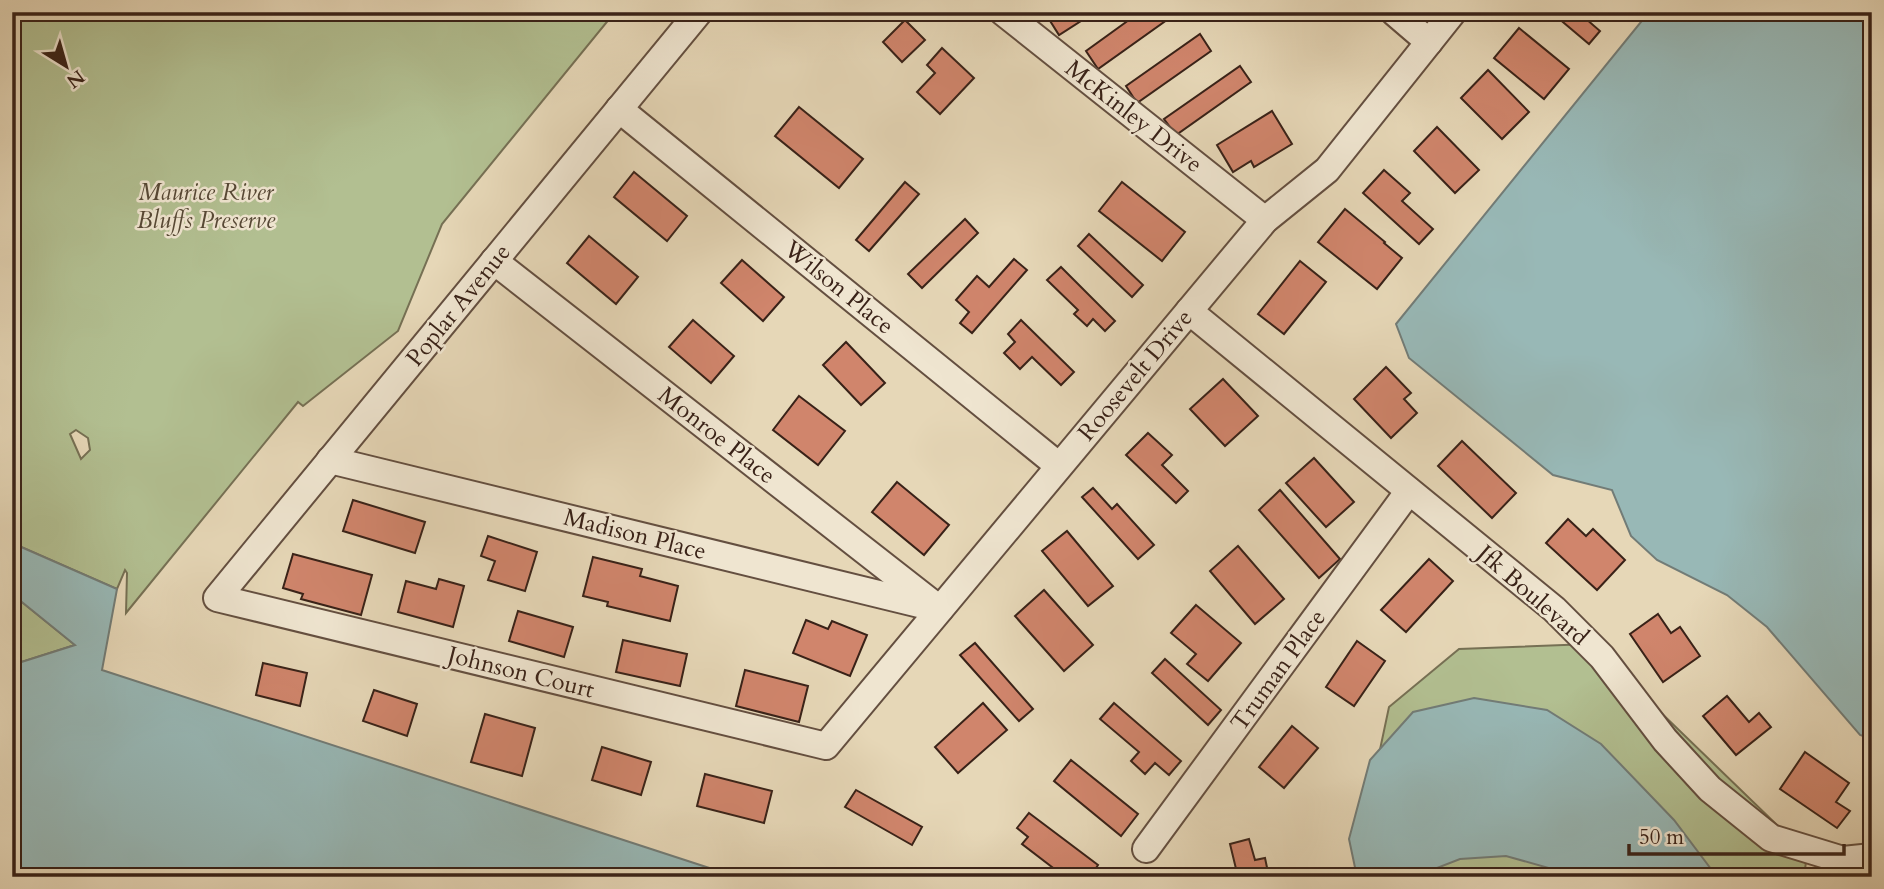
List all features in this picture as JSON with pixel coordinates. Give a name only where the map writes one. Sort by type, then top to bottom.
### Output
[{"type":"street","name":"Poplar Avenue","points":[[217,598],[699,12]]},
{"type":"street","name":"McKinley Drive","points":[[1003,12],[1265,220]]},
{"type":"street","points":[[1394,12],[1429,41]]},
{"type":"street","name":"Roosevelt Drive","points":[[826,746],[1265,220],[1327,170],[1453,12]]},
{"type":"street","name":"Wilson Place","points":[[619,109],[1059,466]]},
{"type":"street","name":"Monroe Place","points":[[494,261],[940,609]]},
{"type":"street","name":"Jfk Boulevard","points":[[1189,311],[1554,609],[1602,657],[1665,740],[1710,789],[1771,838],[1843,868],[1872,857]]},
{"type":"street","name":"Madison Place","points":[[330,460],[940,609]]},
{"type":"street","name":"Truman Place","points":[[1146,849],[1409,491]]},
{"type":"street","name":"Johnson Court","points":[[217,598],[826,746]]},
{"type":"green space","name":"Maurice River Bluffs Preserve","points":[[12,12],[615,12],[442,224],[398,331],[303,406],[298,402],[126,613],[125,570],[117,589],[12,543]],"holes":[[[76,430],[88,438],[90,450],[81,459],[70,434]]]},
{"type":"green space","points":[[12,594],[75,645],[12,665]]},
{"type":"green space","points":[[1590,644],[1807,854],[1804,877],[1353,877],[1389,707],[1459,649]]},
{"type":"water","points":[[1649,12],[1872,12],[1872,739],[1860,735],[1767,627],[1727,595],[1657,560],[1631,536],[1612,490],[1553,475],[1409,358],[1396,324]]},
{"type":"water","points":[[12,543],[117,589],[102,670],[737,877],[12,877],[12,665],[75,645],[12,594]]},
{"type":"water","points":[[1474,698],[1547,710],[1601,744],[1674,820],[1717,877],[1559,877],[1556,870],[1506,856],[1460,859],[1414,877],[1357,877],[1349,839],[1370,760],[1413,712]]},
{"type":"building","points":[[1053,12],[1095,12],[1059,35],[1047,16]]},
{"type":"building","points":[[1140,12],[1167,12],[1171,17],[1098,69],[1086,51]]},
{"type":"building","points":[[1551,12],[1578,12],[1600,31],[1589,44]]},
{"type":"building","points":[[905,20],[925,40],[902,62],[883,42]]},
{"type":"building","points":[[1519,28],[1569,69],[1544,99],[1494,58]]},
{"type":"building","points":[[1200,34],[1211,51],[1137,103],[1126,86]]},
{"type":"building","points":[[942,48],[974,78],[940,114],[917,92],[935,73],[927,65]]},
{"type":"building","points":[[1240,66],[1251,82],[1176,135],[1164,119]]},
{"type":"building","points":[[1488,70],[1529,112],[1502,139],[1461,98]]},
{"type":"building","points":[[799,107],[863,159],[839,188],[775,136]]},
{"type":"building","points":[[1272,111],[1292,144],[1254,167],[1251,161],[1233,172],[1217,145]]},
{"type":"building","points":[[1437,127],[1479,170],[1455,193],[1414,151]]},
{"type":"building","points":[[1384,170],[1410,193],[1402,201],[1433,229],[1419,244],[1363,193]]},
{"type":"building","points":[[634,172],[687,216],[667,241],[614,197]]},
{"type":"building","points":[[905,182],[919,194],[869,251],[856,240]]},
{"type":"building","points":[[1122,182],[1185,232],[1162,261],[1099,211]]},
{"type":"building","points":[[1345,209],[1402,258],[1377,289],[1318,242]]},
{"type":"building","points":[[965,219],[978,233],[922,288],[908,274]]},
{"type":"building","points":[[1089,234],[1143,285],[1132,297],[1078,246]]},
{"type":"building","points":[[589,236],[638,277],[616,304],[567,263]]},
{"type":"building","points":[[1014,259],[1027,270],[972,333],[960,323],[969,312],[956,300],[977,276],[989,287]]},
{"type":"building","points":[[742,260],[784,297],[763,321],[721,283]]},
{"type":"building","points":[[1300,261],[1326,282],[1284,334],[1258,314]]},
{"type":"building","points":[[1061,267],[1115,321],[1105,331],[1093,319],[1087,326],[1074,314],[1078,310],[1047,280]]},
{"type":"building","points":[[693,320],[734,356],[711,383],[669,347]]},
{"type":"building","points":[[1021,320],[1074,372],[1061,385],[1032,357],[1020,369],[1004,353],[1015,342],[1008,334]]},
{"type":"building","points":[[846,342],[885,383],[861,405],[823,365]]},
{"type":"building","points":[[1386,367],[1411,393],[1404,399],[1417,413],[1391,438],[1354,399]]},
{"type":"building","points":[[1223,379],[1258,416],[1225,446],[1190,409]]},
{"type":"building","points":[[799,396],[845,431],[818,465],[773,430]]},
{"type":"building","points":[[1148,433],[1172,455],[1162,465],[1188,491],[1176,503],[1126,455]]},
{"type":"building","points":[[1462,441],[1516,493],[1492,518],[1438,466]]},
{"type":"building","points":[[1314,458],[1354,502],[1326,527],[1286,483]]},
{"type":"building","points":[[897,482],[949,525],[924,555],[872,512]]},
{"type":"building","points":[[1093,488],[1112,509],[1117,504],[1154,545],[1138,559],[1082,497]]},
{"type":"building","points":[[1280,490],[1340,559],[1319,578],[1259,510]]},
{"type":"building","points":[[353,500],[425,522],[415,553],[343,531]]},
{"type":"building","points":[[1568,519],[1586,536],[1593,529],[1625,560],[1597,590],[1546,543]]},
{"type":"building","points":[[1067,531],[1113,586],[1088,606],[1042,551]]},
{"type":"building","points":[[488,536],[537,552],[525,591],[488,580],[495,561],[481,556]]},
{"type":"building","points":[[1238,546],[1284,599],[1255,624],[1210,571]]},
{"type":"building","points":[[293,554],[372,575],[361,615],[301,599],[303,594],[283,588]]},
{"type":"building","points":[[593,557],[642,569],[640,576],[678,586],[670,621],[607,606],[608,602],[583,596]]},
{"type":"building","points":[[1429,559],[1453,581],[1406,632],[1381,610]]},
{"type":"building","points":[[439,579],[464,586],[453,627],[398,612],[406,581],[436,589]]},
{"type":"building","points":[[1044,590],[1093,645],[1064,671],[1015,616]]},
{"type":"building","points":[[1196,605],[1241,643],[1208,681],[1187,664],[1196,654],[1171,633]]},
{"type":"building","points":[[518,611],[573,627],[564,657],[509,641]]},
{"type":"building","points":[[1658,614],[1671,633],[1680,627],[1700,656],[1663,682],[1630,634]]},
{"type":"building","points":[[806,620],[828,629],[832,621],[867,635],[850,676],[793,653]]},
{"type":"building","points":[[623,640],[687,654],[680,686],[616,672]]},
{"type":"building","points":[[1357,641],[1385,661],[1354,706],[1326,687]]},
{"type":"building","points":[[975,643],[1033,709],[1019,721],[960,655]]},
{"type":"building","points":[[1165,659],[1221,710],[1208,725],[1152,673]]},
{"type":"building","points":[[263,663],[307,673],[300,706],[256,695]]},
{"type":"building","points":[[745,670],[808,686],[799,722],[736,706]]},
{"type":"building","points":[[374,690],[417,704],[407,736],[363,721]]},
{"type":"building","points":[[1727,696],[1749,722],[1759,713],[1771,727],[1736,755],[1703,716]]},
{"type":"building","points":[[983,703],[1007,730],[958,773],[935,747]]},
{"type":"building","points":[[1114,703],[1181,761],[1169,775],[1155,763],[1145,774],[1131,761],[1139,752],[1100,719]]},
{"type":"building","points":[[485,714],[535,728],[522,776],[471,762]]},
{"type":"building","points":[[1292,726],[1318,748],[1284,788],[1259,767]]},
{"type":"building","points":[[602,747],[651,762],[641,795],[592,780]]},
{"type":"building","points":[[1805,752],[1849,783],[1836,802],[1850,811],[1837,828],[1780,789]]},
{"type":"building","points":[[1071,760],[1138,814],[1121,836],[1054,781]]},
{"type":"building","points":[[705,774],[772,791],[764,823],[697,806]]},
{"type":"building","points":[[856,790],[922,827],[912,845],[845,807]]},
{"type":"building","points":[[1029,813],[1098,865],[1090,877],[1065,877],[1022,844],[1028,837],[1017,828]]},
{"type":"building","points":[[1249,839],[1255,860],[1265,858],[1269,877],[1238,877],[1230,844]]}]
